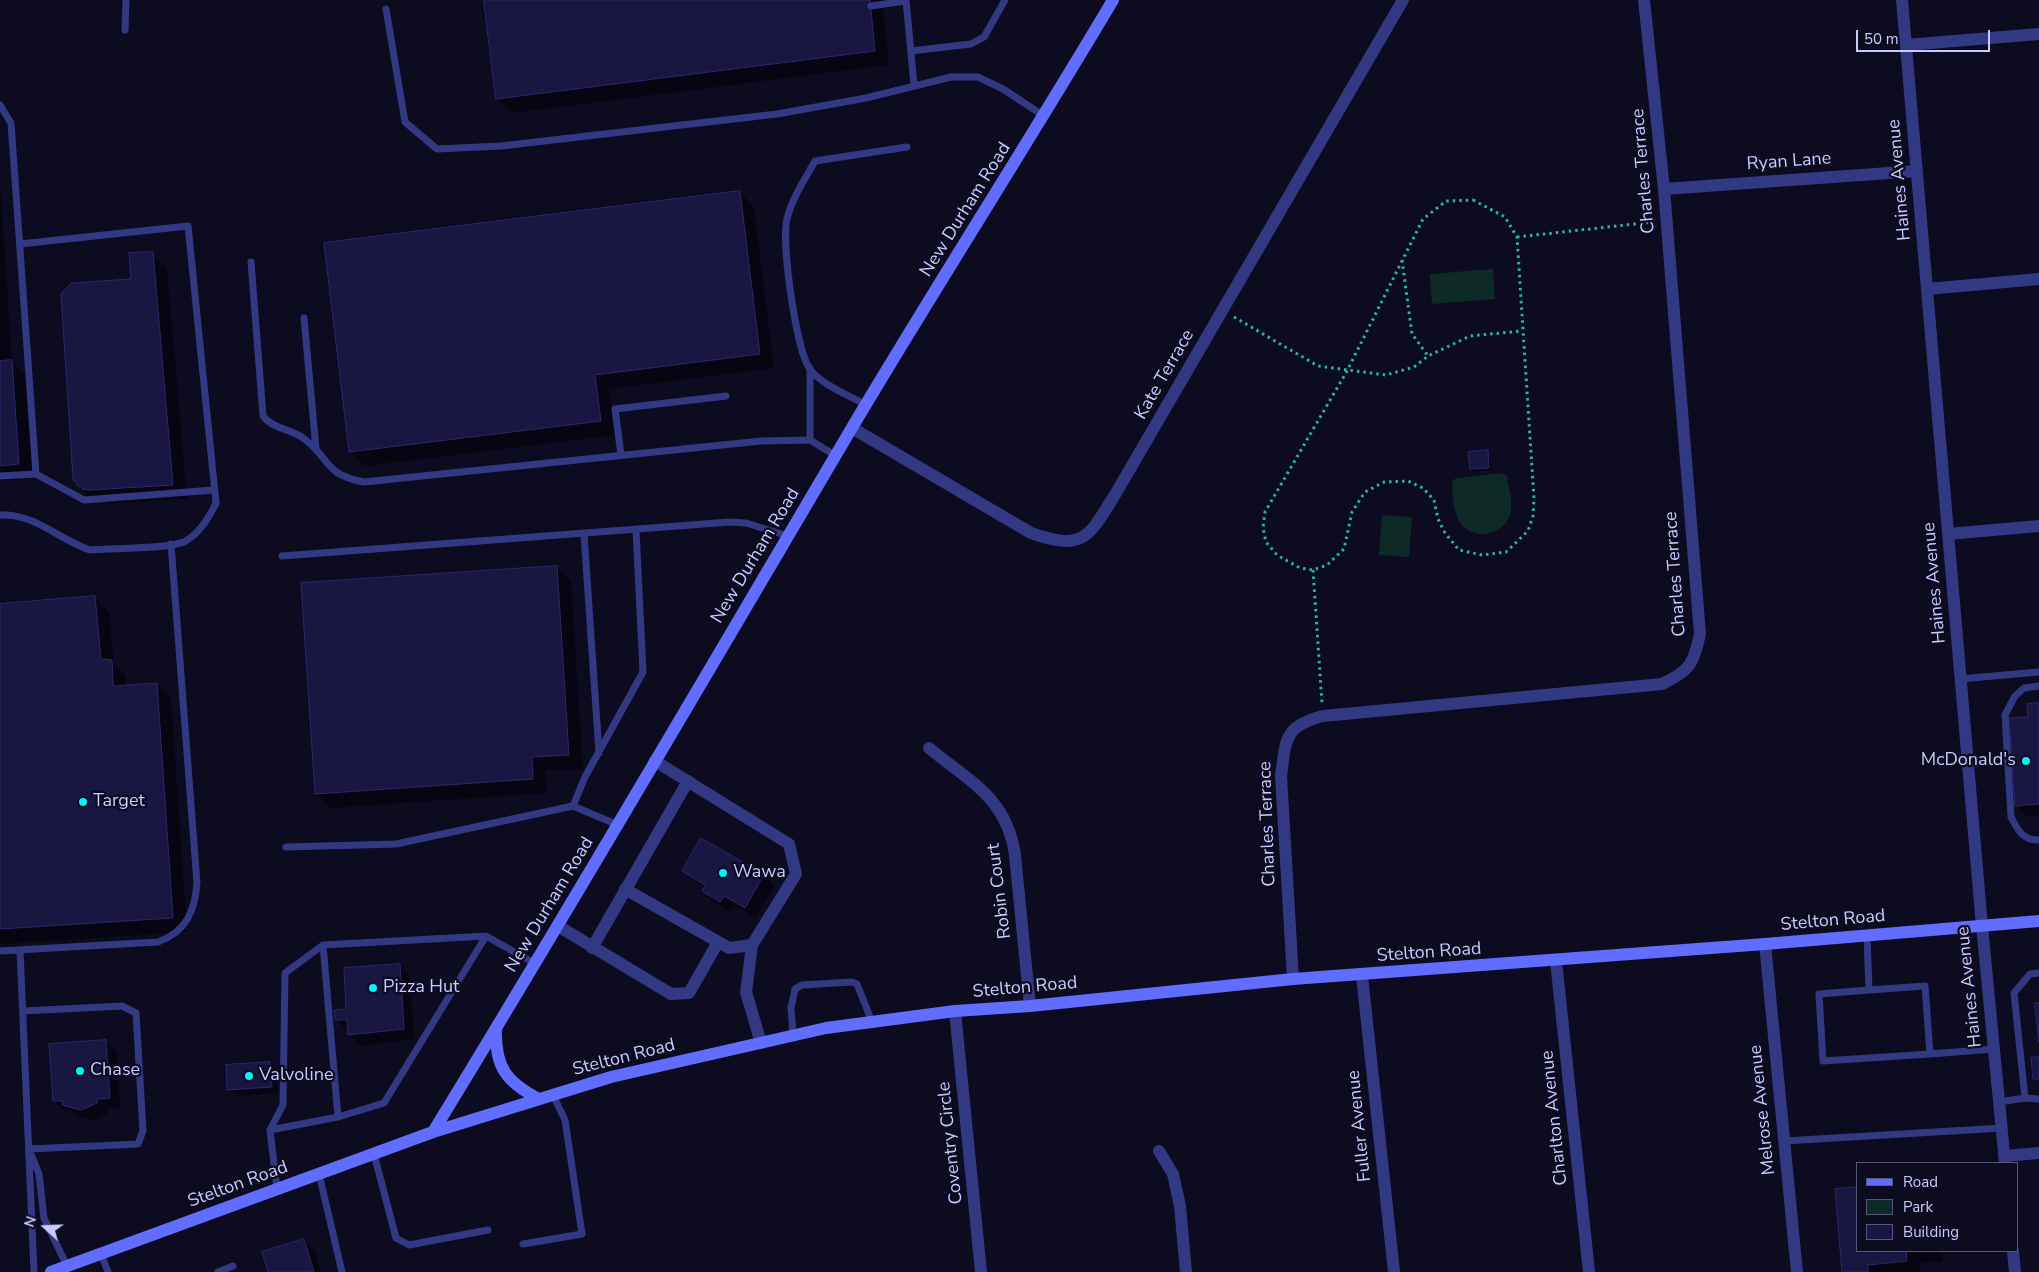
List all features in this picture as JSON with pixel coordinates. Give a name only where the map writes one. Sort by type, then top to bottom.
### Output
[{"type":"main road","name":"New Durham Road","points":[[433,1132],[536,964],[852,428],[1044,117],[1113,0]]},
{"type":"main road","name":"Stelton Road","points":[[51,1272],[433,1132],[611,1077],[826,1028],[955,1011],[1030,1006],[1293,979],[1362,976],[2039,921]]},
{"type":"main road","points":[[496,1028],[496,1050],[509,1080],[520,1089],[539,1099]]},
{"type":"street","name":"Kate Terrace","points":[[852,428],[1031,533],[1052,540],[1070,543],[1092,531],[1116,493],[1403,0]]},
{"type":"street","name":"Charles Terrace","points":[[1293,979],[1281,776],[1284,747],[1293,729],[1302,722],[1323,716],[1662,684],[1683,674],[1696,658],[1700,634],[1664,189],[1644,0]]},
{"type":"street","name":"Haines Avenue","points":[[1902,0],[1960,679],[2005,1159]]},
{"type":"street","points":[[1906,45],[2039,34]]},
{"type":"street","name":"Ryan Lane","points":[[1664,189],[1917,171]]},
{"type":"street","points":[[1927,288],[2039,279]]},
{"type":"street","points":[[1948,534],[2039,526]]},
{"type":"street","name":"Robin Court","points":[[929,748],[994,801],[1009,827],[1015,855],[1030,1006]]},
{"type":"street","points":[[655,761],[789,844],[796,874],[752,944],[746,992],[761,1043]]},
{"type":"street","points":[[592,948],[688,781]]},
{"type":"street","points":[[625,889],[729,948],[752,944]]},
{"type":"street","points":[[558,926],[671,994],[689,993],[718,942]]},
{"type":"street","name":"Melrose Avenue","points":[[1764,944],[1797,1272]]},
{"type":"street","name":"Charlton Avenue","points":[[1556,960],[1589,1272]]},
{"type":"street","name":"Fuller Avenue","points":[[1362,976],[1394,1272]]},
{"type":"street","name":"Coventry Circle","points":[[955,1011],[981,1272]]},
{"type":"street","points":[[1159,1151],[1173,1174],[1180,1206],[1186,1272]]},
{"type":"street","points":[[2005,1159],[2039,1153]]},
{"type":"street","points":[[2013,1252],[2015,1272]]},
{"type":"lane","points":[[125,30],[126,0]]},
{"type":"lane","points":[[870,6],[906,0],[914,86]]},
{"type":"lane","points":[[911,51],[971,44],[984,37],[1005,0]]},
{"type":"lane","points":[[386,8],[405,122],[438,149],[501,146],[777,114],[866,98],[951,77],[978,77],[1003,89],[1044,117]]},
{"type":"lane","points":[[0,104],[11,123],[36,474]]},
{"type":"lane","points":[[810,440],[810,368],[798,334],[785,232],[788,217],[800,188],[816,161],[907,146]]},
{"type":"lane","points":[[0,515],[19,516],[32,520],[77,546],[90,550],[184,542],[207,520],[216,503],[188,226],[20,244]]},
{"type":"lane","points":[[251,262],[263,416],[273,425],[302,437],[316,449],[330,469],[347,479],[364,482],[761,441],[810,440],[836,456]]},
{"type":"lane","points":[[304,318],[316,449]]},
{"type":"lane","points":[[810,368],[821,379],[866,405]]},
{"type":"lane","points":[[621,456],[615,408],[726,396]]},
{"type":"lane","points":[[0,476],[36,474],[84,500],[214,490]]},
{"type":"lane","points":[[282,556],[746,523],[788,536]]},
{"type":"lane","points":[[573,806],[643,672],[636,530]]},
{"type":"lane","points":[[584,534],[599,753]]},
{"type":"lane","points":[[0,951],[158,942],[170,938],[181,929],[192,914],[196,900],[197,883],[171,544]]},
{"type":"lane","points":[[1960,679],[2039,672]]},
{"type":"lane","points":[[2039,686],[2024,688],[2015,696],[2004,715],[2011,817],[2017,830],[2024,836],[2039,840]]},
{"type":"lane","points":[[286,847],[396,844],[573,806],[618,824]]},
{"type":"lane","points":[[277,1189],[270,1130],[283,1104],[285,973],[323,945],[486,936],[536,964]]},
{"type":"lane","points":[[270,1130],[338,1118],[384,1103],[486,936]]},
{"type":"lane","points":[[1867,936],[1869,990]]},
{"type":"lane","points":[[323,945],[338,1118]]},
{"type":"lane","points":[[20,950],[34,1272]]},
{"type":"lane","points":[[2025,1098],[2014,993],[2030,974],[2039,973]]},
{"type":"lane","points":[[793,1035],[791,1008],[795,989],[802,986],[852,982],[858,984],[872,1022]]},
{"type":"lane","points":[[1930,1054],[1924,986],[1819,994],[1823,1061],[1930,1054],[1994,1049]]},
{"type":"lane","points":[[23,1011],[122,1006],[136,1013],[143,1131],[138,1144],[29,1149]]},
{"type":"lane","points":[[523,1244],[582,1234],[565,1120],[553,1095]]},
{"type":"lane","points":[[1999,1102],[2025,1098],[2039,1099]]},
{"type":"lane","points":[[1784,1141],[2002,1128]]},
{"type":"lane","points":[[29,1149],[39,1174],[44,1218],[67,1266]]},
{"type":"lane","points":[[374,1154],[396,1238],[408,1245],[488,1230]]},
{"type":"lane","points":[[319,1174],[342,1272]]},
{"type":"lane","points":[[101,1254],[108,1272]]},
{"type":"lane","points":[[218,1272],[233,1266]]},
{"type":"path","points":[[1473,200],[1505,217],[1517,237],[1534,498],[1533,516],[1528,531],[1506,552],[1482,555],[1459,550],[1445,533],[1438,519],[1434,500],[1423,488],[1408,481],[1384,482],[1365,492],[1352,512],[1344,549],[1327,565],[1312,570],[1300,568],[1277,555],[1266,542],[1263,528],[1265,512],[1347,371],[1402,258],[1423,219],[1446,202],[1473,200]]},
{"type":"path","points":[[1517,237],[1666,221]]},
{"type":"path","points":[[1402,258],[1412,334],[1428,356]]},
{"type":"path","points":[[1223,310],[1318,366],[1386,375],[1414,367],[1428,356],[1470,336],[1522,331]]},
{"type":"path","points":[[1312,570],[1323,716]]},
{"type":"green space","points":[[1493,269],[1495,299],[1432,304],[1430,274]]},
{"type":"green space","points":[[1502,473],[1507,476],[1511,498],[1511,511],[1508,519],[1498,530],[1491,533],[1483,534],[1468,530],[1459,521],[1455,510],[1453,480]]},
{"type":"green space","points":[[1382,515],[1412,517],[1409,557],[1379,555]]},
{"type":"building","points":[[484,0],[870,0],[875,51],[496,99]]},
{"type":"building","points":[[740,191],[760,354],[595,375],[601,421],[349,452],[324,243]]},
{"type":"building","points":[[153,252],[173,485],[83,489],[73,479],[61,294],[71,283],[131,279],[129,253]]},
{"type":"building","points":[[12,360],[19,464],[0,466],[0,361]]},
{"type":"building","points":[[1488,450],[1489,468],[1470,469],[1468,452]]},
{"type":"building","points":[[557,566],[569,755],[532,757],[533,779],[315,794],[301,583]]},
{"type":"building","name":"Target","points":[[95,596],[101,659],[112,660],[113,686],[157,683],[173,918],[0,929],[0,604]]},
{"type":"building","name":"McDonald's","points":[[2039,703],[2039,804],[2015,806],[2009,718],[2028,717],[2027,704]]},
{"type":"building","name":"Wawa","points":[[701,838],[764,874],[745,908],[724,896],[720,902],[702,891],[705,885],[682,871]]},
{"type":"building","name":"Pizza Hut","points":[[400,964],[404,1029],[348,1035],[347,1020],[335,1020],[334,1010],[346,1009],[344,968]]},
{"type":"building","points":[[2035,1003],[2039,1003],[2039,1042]]},
{"type":"building","name":"Chase","points":[[106,1040],[110,1098],[97,1099],[97,1103],[81,1110],[62,1105],[62,1101],[53,1101],[49,1044]]},
{"type":"building","points":[[2039,1057],[2039,1079],[2033,1079],[2031,1058]]},
{"type":"building","name":"Valvoline","points":[[270,1062],[272,1087],[227,1090],[226,1065]]},
{"type":"building","points":[[1856,1187],[1856,1252],[1906,1252],[1907,1261],[1868,1265],[1868,1272],[1842,1272],[1835,1189]]},
{"type":"building","points":[[304,1239],[314,1272],[268,1272],[262,1252]]},
{"type":"place","name":"McDonald's","points":[[2026,761]]},
{"type":"place","name":"Target","points":[[83,802]]},
{"type":"place","name":"Wawa","points":[[723,873]]},
{"type":"place","name":"Pizza Hut","points":[[373,988]]},
{"type":"place","name":"Chase","points":[[80,1071]]},
{"type":"place","name":"Valvoline","points":[[249,1076]]}]
